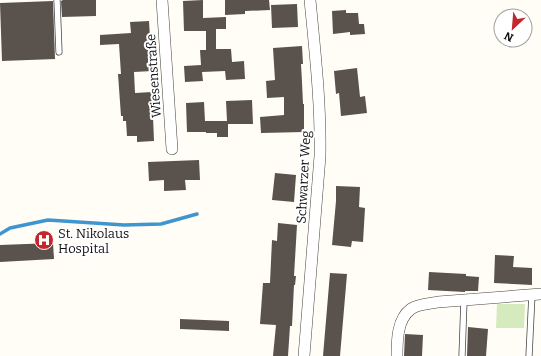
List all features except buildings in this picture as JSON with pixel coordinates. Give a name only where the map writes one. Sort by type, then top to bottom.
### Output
[{"type":"street","name":"Wiesenstraße","points":[[162,0],[172,149]]},
{"type":"street","name":"Schwarzer Weg","points":[[304,356],[320,156],[319,99],[310,0]]},
{"type":"street","points":[[397,356],[399,328],[404,318],[411,310],[422,305],[438,302],[536,294]]},
{"type":"lane","points":[[57,0],[59,52]]},
{"type":"lane","points":[[529,356],[536,294]]},
{"type":"lane","points":[[462,356],[464,300]]},
{"type":"green space","points":[[497,304],[525,304],[524,328],[496,328]]},
{"type":"waterway","points":[[0,234],[10,228],[48,220],[124,225],[161,224],[197,214]]},
{"type":"place","name":"St. Nikolaus Hospital","points":[[44,240]]}]
